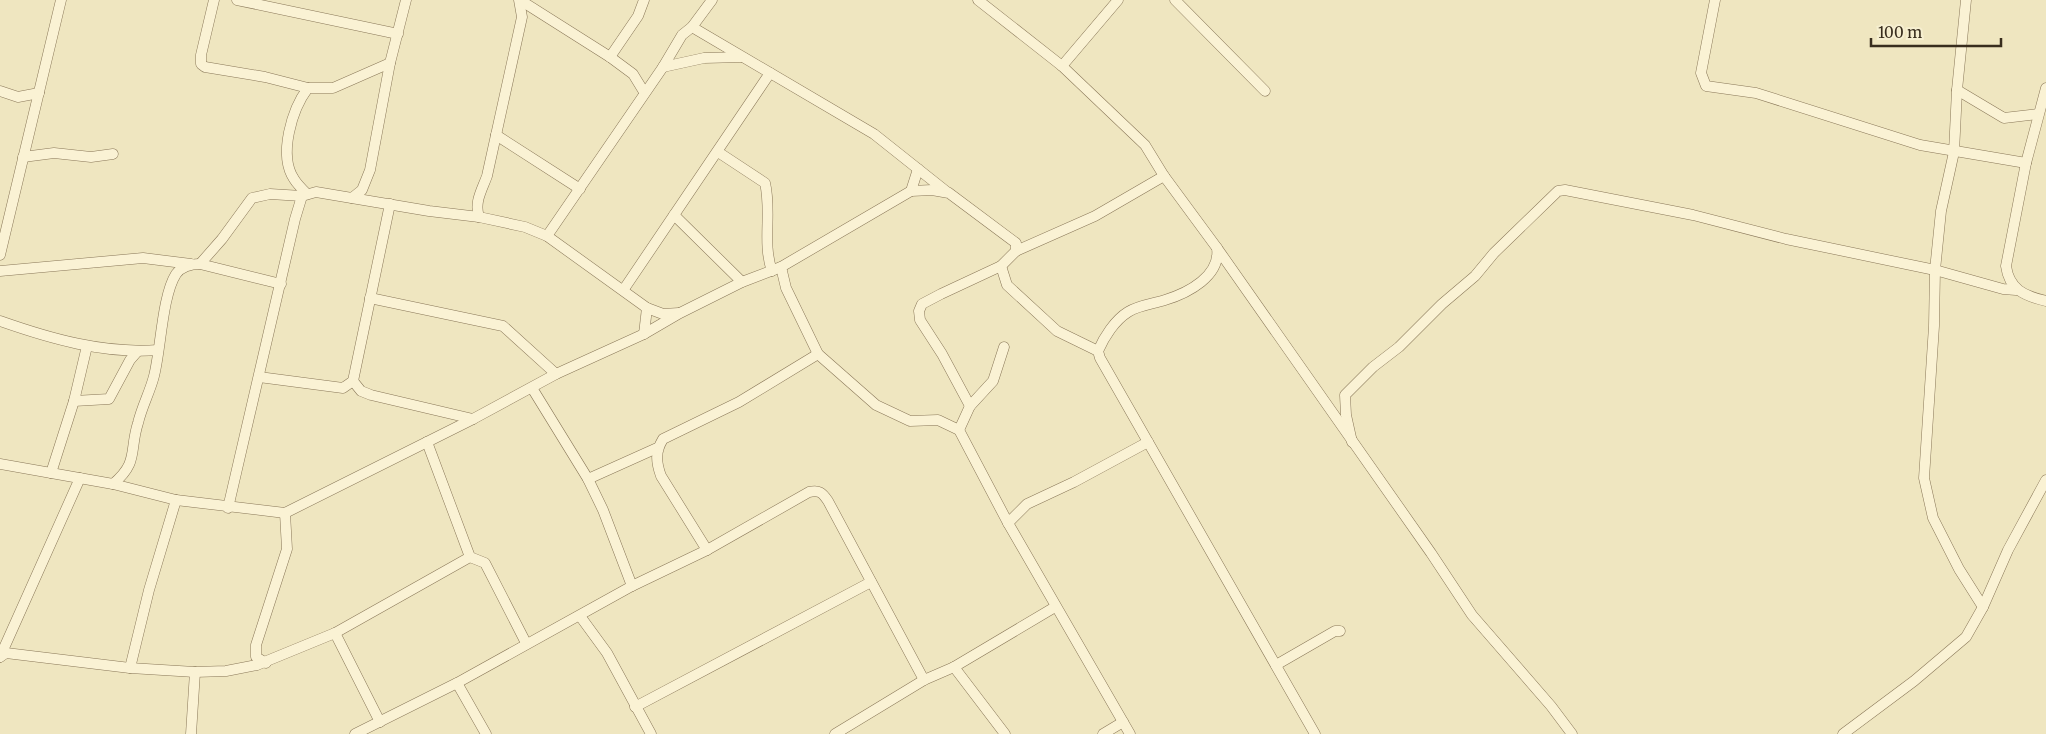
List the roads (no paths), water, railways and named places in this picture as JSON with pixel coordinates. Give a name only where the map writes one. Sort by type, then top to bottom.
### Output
[{"type":"street","points":[[0,255],[2,227],[23,157],[61,0]]},
{"type":"street","points":[[214,0],[201,55],[201,64],[205,68],[265,77],[308,88],[333,88],[390,63]]},
{"type":"street","points":[[238,0],[398,34]]},
{"type":"street","points":[[352,198],[362,190],[370,170],[390,63],[406,0]]},
{"type":"street","points":[[520,0],[610,57],[633,75],[644,92]]},
{"type":"street","points":[[479,217],[476,208],[477,200],[487,176],[522,17],[520,0]]},
{"type":"street","points":[[610,57],[638,16],[644,0]]},
{"type":"street","points":[[547,236],[644,92],[664,68],[682,35],[692,27],[712,0]]},
{"type":"street","points":[[978,0],[1062,66],[1145,144],[1164,176],[1288,347],[1472,615],[1572,734]]},
{"type":"street","points":[[1062,66],[1118,0]]},
{"type":"street","points":[[1175,0],[1265,91]]},
{"type":"street","points":[[1715,0],[1701,73],[1706,86],[1756,93],[1888,135],[1954,152],[2026,164]]},
{"type":"street","points":[[1966,0],[1957,90],[1954,152],[1941,212],[1934,270],[1934,326],[1924,478],[1933,518],[1960,570],[1983,607]]},
{"type":"street","points":[[522,17],[537,11]]},
{"type":"street","points":[[692,27],[874,134],[949,194],[1016,243],[1016,251]]},
{"type":"street","points":[[664,68],[704,58],[741,57]]},
{"type":"street","points":[[624,289],[770,74]]},
{"type":"street","points":[[633,75],[656,76]]},
{"type":"street","points":[[304,195],[292,177],[288,142],[298,101],[308,88]]},
{"type":"street","points":[[2016,290],[2007,277],[2006,266],[2026,164],[2046,88]]},
{"type":"street","points":[[1957,90],[2004,118],[2038,114]]},
{"type":"street","points":[[0,91],[18,97],[39,93]]},
{"type":"street","points":[[496,135],[580,189]]},
{"type":"street","points":[[718,152],[765,183],[769,206],[767,246],[776,269],[818,354],[876,405],[903,419],[910,421],[938,420],[959,430],[1055,607],[1130,734]]},
{"type":"street","points":[[23,157],[54,153],[91,157],[112,154]]},
{"type":"street","points":[[911,191],[918,169]]},
{"type":"street","points":[[970,406],[942,354],[925,328],[919,311],[922,304],[1001,266],[1016,251],[1095,216],[1164,176]]},
{"type":"street","points":[[0,464],[113,484],[176,500],[228,508],[285,513],[474,419],[556,374],[644,334],[680,313],[742,282],[776,269],[911,191],[932,190],[949,194]]},
{"type":"street","points":[[1352,442],[1346,415],[1345,395],[1373,368],[1399,347],[1442,304],[1475,276],[1494,253],[1558,191],[1565,190],[1693,215],[1786,239],[1934,270],[2003,289],[2016,290],[2046,302]]},
{"type":"street","points":[[176,274],[195,264],[222,239],[252,198],[270,194],[304,195],[316,192],[479,217],[525,227],[547,236],[624,289],[647,308],[664,314],[680,313]]},
{"type":"street","points":[[228,508],[281,284],[294,219],[304,195]]},
{"type":"street","points":[[259,377],[343,388],[353,381],[390,204]]},
{"type":"street","points":[[674,215],[742,282]]},
{"type":"street","points":[[1217,248],[1215,267],[1209,276],[1167,300],[1127,312],[1111,330],[1098,351],[1100,358],[1315,734]]},
{"type":"street","points":[[0,271],[143,258],[195,264],[281,284]]},
{"type":"street","points":[[113,484],[127,472],[131,464],[137,423],[150,391],[169,294],[176,274],[172,260]]},
{"type":"street","points":[[1001,266],[1007,285],[1057,332],[1098,351]]},
{"type":"street","points":[[370,298],[503,326],[556,374]]},
{"type":"street","points":[[644,334],[647,308]]},
{"type":"street","points":[[0,321],[37,334],[87,346],[137,352],[158,350]]},
{"type":"street","points":[[51,473],[74,401],[87,346]]},
{"type":"street","points":[[959,430],[970,406],[993,381],[1004,347]]},
{"type":"street","points":[[74,401],[109,399],[130,360],[137,352]]},
{"type":"street","points":[[707,550],[661,476],[656,462],[657,448],[663,439],[739,402],[818,354]]},
{"type":"street","points":[[353,381],[361,391],[371,395],[474,419]]},
{"type":"street","points":[[532,388],[588,479],[603,510],[632,586]]},
{"type":"street","points":[[427,442],[470,557],[485,563],[526,643]]},
{"type":"street","points":[[1008,523],[1027,504],[1074,482],[1148,442]]},
{"type":"street","points":[[588,479],[657,448]]},
{"type":"street","points":[[0,657],[80,478]]},
{"type":"street","points":[[1843,734],[1914,681],[1966,637],[1983,607],[2008,550],[2046,480]]},
{"type":"street","points":[[355,734],[457,683],[526,643],[580,616],[632,586],[707,550],[808,492],[816,491],[822,493],[828,500],[924,680]]},
{"type":"street","points":[[130,668],[149,590],[176,500]]},
{"type":"street","points":[[266,663],[256,657],[256,646],[287,549],[285,513]]},
{"type":"street","points":[[0,657],[6,654],[130,668],[195,672],[226,671],[266,663],[335,633],[470,557]]},
{"type":"street","points":[[635,707],[871,582]]},
{"type":"street","points":[[835,734],[924,680],[954,667],[1055,607]]},
{"type":"street","points":[[580,616],[607,653],[650,734]]},
{"type":"street","points":[[1276,665],[1335,631],[1340,631]]},
{"type":"street","points":[[335,633],[380,722]]},
{"type":"street","points":[[954,667],[1005,734]]},
{"type":"street","points":[[191,734],[195,672]]},
{"type":"street","points":[[457,683],[486,734]]},
{"type":"street","points":[[1103,734],[1123,722]]}]
